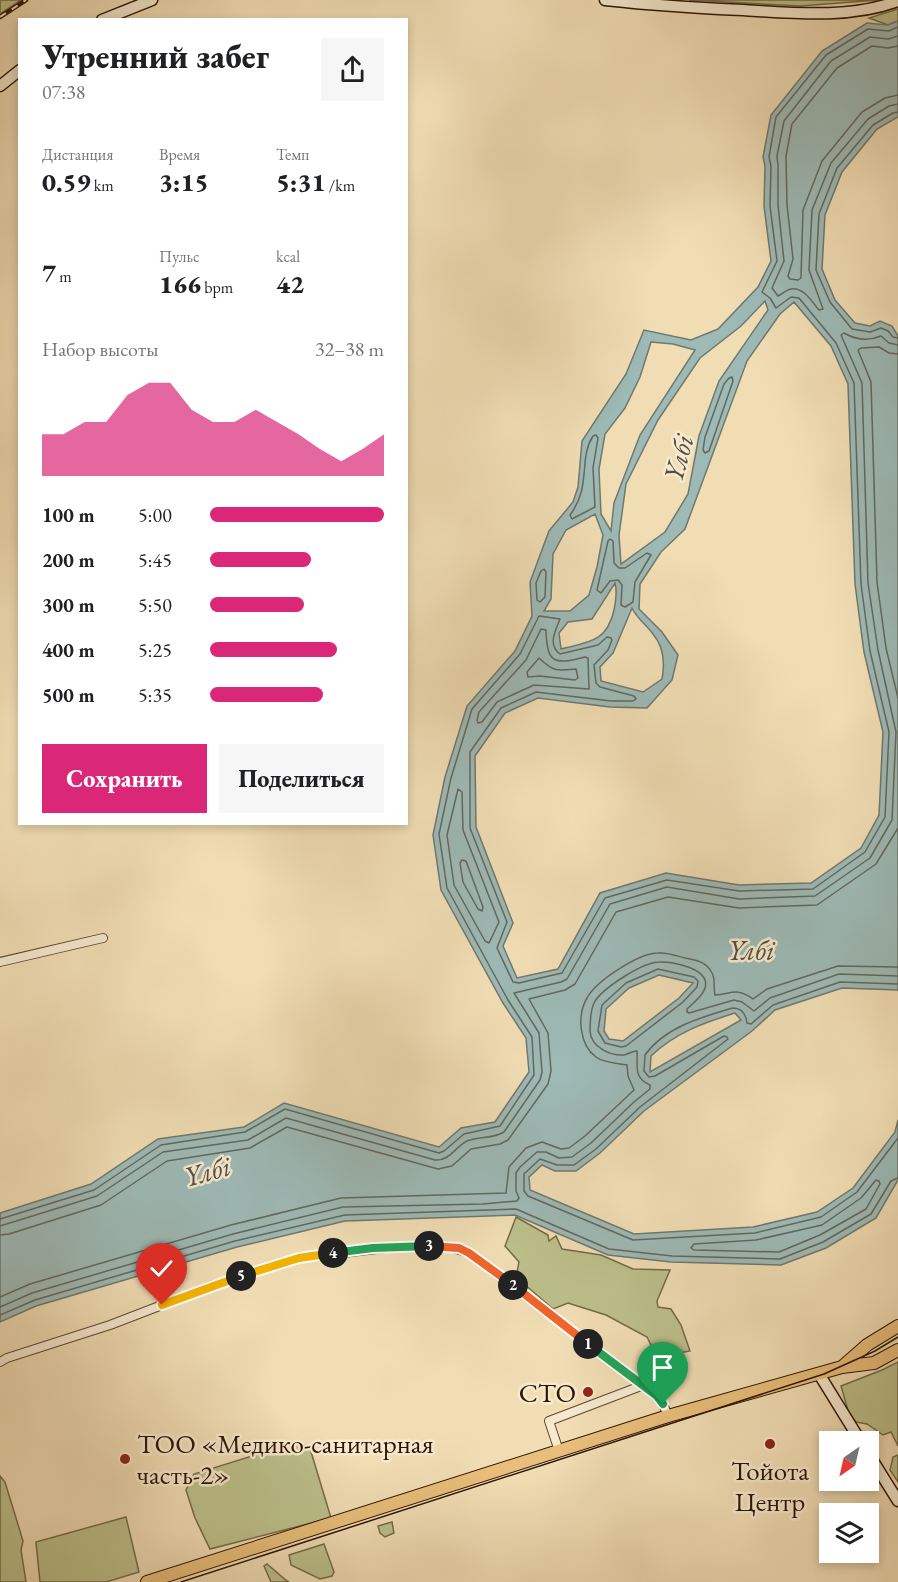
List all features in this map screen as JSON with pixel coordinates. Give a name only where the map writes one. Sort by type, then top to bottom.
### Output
[{"type":"main road","points":[[107,18],[152,0]]},
{"type":"main road","points":[[605,0],[801,14],[869,9],[898,2]]},
{"type":"main road","points":[[0,86],[18,72]]},
{"type":"main road","points":[[842,1367],[867,1345],[898,1326]]},
{"type":"main road","points":[[147,1582],[668,1416],[842,1367],[874,1363],[898,1350]]},
{"type":"main road","points":[[819,1374],[854,1431]]},
{"type":"main road","points":[[879,1471],[898,1501]]},
{"type":"street","points":[[0,962],[102,938]]},
{"type":"street","points":[[0,1362],[6,1358],[110,1325],[214,1285],[299,1258],[373,1248],[438,1246],[459,1248],[469,1253],[660,1399],[668,1416]]},
{"type":"street","points":[[559,1451],[549,1421],[641,1386]]},
{"type":"green space","points":[[0,0],[21,0],[0,14]]},
{"type":"green space","points":[[689,0],[879,0],[800,6]]},
{"type":"green space","points":[[898,9],[898,21],[888,25],[869,18]]},
{"type":"green space","points":[[516,1217],[548,1235],[549,1241],[556,1236],[562,1249],[601,1255],[633,1269],[670,1270],[657,1301],[658,1307],[671,1309],[681,1325],[690,1351],[663,1356],[653,1349],[647,1337],[606,1315],[568,1303],[553,1309],[516,1277],[519,1262],[505,1246]]},
{"type":"green space","points":[[898,1362],[898,1446],[891,1432],[883,1435],[867,1424],[856,1422],[849,1414],[841,1386]]},
{"type":"green space","points":[[291,1444],[309,1445],[331,1518],[210,1549],[195,1518],[186,1490],[194,1474]]},
{"type":"green space","points":[[898,1455],[898,1482],[890,1470],[893,1457]]},
{"type":"green space","points":[[0,1476],[5,1482],[23,1541],[21,1550],[26,1582],[0,1582]]},
{"type":"green space","points":[[126,1517],[139,1572],[106,1582],[40,1582],[36,1542]]},
{"type":"green space","points":[[392,1522],[394,1533],[385,1537],[380,1533],[378,1526]]},
{"type":"green space","points":[[324,1544],[334,1572],[332,1576],[320,1579],[291,1565],[289,1555]]},
{"type":"green space","points":[[267,1564],[289,1582],[271,1582],[264,1566]]},
{"type":"water","name":"Үлбі","points":[[898,21],[898,117],[877,129],[842,172],[825,215],[822,269],[835,300],[855,323],[870,326],[880,321],[892,326],[898,336],[898,990],[842,988],[775,1010],[752,1031],[644,1111],[600,1153],[576,1171],[555,1171],[542,1165],[529,1177],[530,1190],[634,1234],[753,1227],[817,1212],[853,1188],[895,1132],[898,1120],[898,1180],[876,1218],[826,1248],[781,1265],[671,1262],[608,1255],[515,1215],[345,1221],[237,1247],[36,1306],[0,1322],[0,1213],[91,1184],[158,1139],[244,1127],[284,1103],[439,1147],[461,1128],[495,1122],[529,1072],[526,1038],[503,1003],[441,890],[433,835],[445,777],[467,706],[515,651],[532,616],[530,582],[549,531],[573,502],[578,487],[582,441],[626,374],[644,330],[691,340],[718,329],[758,287],[771,261],[764,206],[765,166],[763,157],[771,115],[822,51],[867,23],[888,25]],"holes":[[[765,301],[768,310],[719,381],[699,436],[688,494],[665,532],[621,564],[619,535],[626,484],[658,420],[700,358],[741,326]],[[794,302],[831,346],[848,384],[855,584],[864,652],[883,732],[879,815],[861,848],[811,883],[739,885],[666,873],[600,893],[558,969],[517,978],[503,946],[513,923],[476,827],[475,756],[505,713],[538,698],[610,707],[647,708],[672,680],[678,655],[662,632],[639,609],[640,584],[661,552],[685,529],[747,361],[780,314]],[[651,342],[673,344],[695,350],[640,435],[614,503],[611,531],[601,514],[599,469],[605,434],[625,408],[640,377]],[[595,514],[603,535],[597,567],[589,595],[570,611],[544,611],[551,599],[553,554],[566,530]],[[615,583],[614,610],[611,621],[602,635],[588,642],[561,649],[559,633],[568,622],[592,619]],[[632,608],[659,644],[663,661],[662,679],[643,692],[601,681],[600,667],[613,653]],[[659,975],[693,983],[679,998],[623,1041],[609,1039],[604,1031],[606,1009],[629,988]],[[735,1013],[741,1020],[650,1072],[651,1056],[660,1048],[680,1035]]]},
{"type":"tram line","points":[[181,1582],[824,1374],[875,1351],[898,1337]]},
{"type":"railway","points":[[0,17],[26,0]]},
{"type":"place","name":"СТО","points":[[588,1392]]},
{"type":"place","name":"Тойота Центр","points":[[770,1444]]},
{"type":"place","name":"ТОО «Медико-санитарная часть-2»","points":[[125,1459]]},
{"type":"route","points":[[162,1305],[214,1285],[299,1258],[403,1246],[459,1248],[469,1253],[657,1396],[663,1404]]}]
